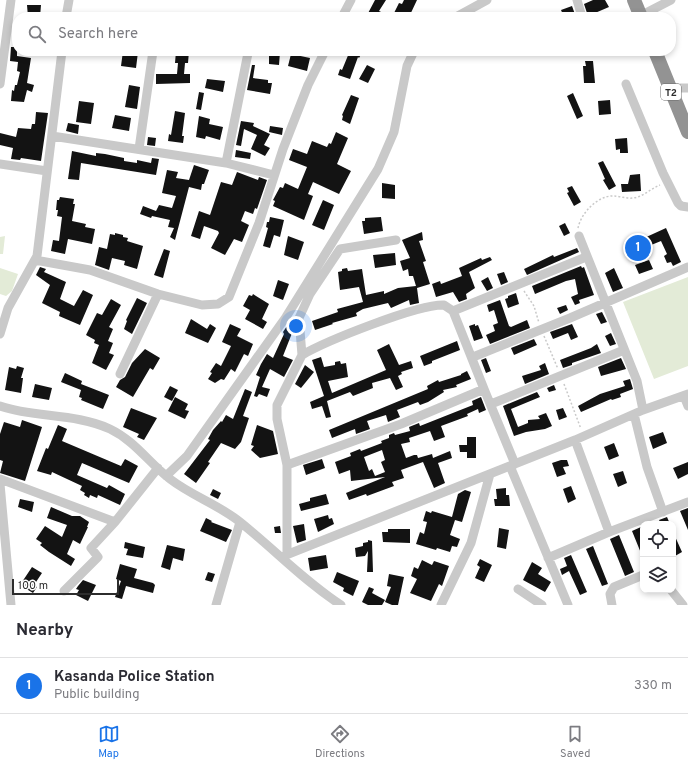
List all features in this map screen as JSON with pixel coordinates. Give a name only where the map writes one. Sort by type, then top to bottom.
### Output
[{"type":"highway","points":[[634,0],[638,12]]},
{"type":"highway","name":"T2","points":[[657,56],[688,132]]},
{"type":"street","points":[[0,84],[11,0]]},
{"type":"street","points":[[67,12],[69,0]]},
{"type":"street","points":[[345,12],[351,0]]},
{"type":"street","points":[[465,12],[487,0]]},
{"type":"street","points":[[576,0],[580,12]]},
{"type":"street","points":[[648,12],[671,0]]},
{"type":"street","points":[[0,334],[8,308],[35,260],[39,249],[61,56]]},
{"type":"street","points":[[139,149],[146,109],[152,56]]},
{"type":"street","points":[[226,163],[247,56]]},
{"type":"street","points":[[35,260],[90,270],[158,294],[210,306],[224,302],[229,297],[259,223],[274,174],[305,92],[323,56]]},
{"type":"street","points":[[166,476],[186,456],[286,317],[337,232],[378,169],[394,132],[407,66],[412,56]]},
{"type":"street","points":[[626,84],[678,203],[681,206],[688,207]]},
{"type":"street","points":[[670,88],[688,88]]},
{"type":"street","points":[[52,136],[226,163],[274,174]]},
{"type":"street","points":[[0,164],[47,171]]},
{"type":"street","points":[[579,236],[586,257],[637,381],[639,412],[647,467],[663,512]]},
{"type":"street","points":[[284,556],[287,465],[277,419],[277,404],[302,355],[299,318],[310,294],[338,252],[343,248],[396,240]]},
{"type":"street","points":[[453,311],[586,257]]},
{"type":"street","points":[[472,358],[605,304],[688,267]]},
{"type":"street","points":[[120,374],[158,294]]},
{"type":"street","points":[[302,355],[373,324],[407,313],[438,304],[444,305],[453,311],[491,404],[548,558],[568,605]]},
{"type":"street","points":[[491,404],[624,350]]},
{"type":"street","points":[[287,465],[401,424],[484,389]]},
{"type":"street","points":[[284,556],[576,440],[639,412],[686,395],[688,406]]},
{"type":"street","points":[[0,406],[10,409],[69,418],[110,429],[126,438],[166,476],[190,494],[240,522],[284,556],[299,573],[341,605]]},
{"type":"street","points":[[576,440],[609,532]]},
{"type":"street","points":[[64,592],[98,557],[91,548],[115,522],[158,468]]},
{"type":"street","points":[[440,605],[471,543],[490,474]]},
{"type":"street","points":[[0,479],[115,522]]},
{"type":"street","points":[[0,484],[11,605]]},
{"type":"street","points":[[548,558],[609,532],[688,502]]},
{"type":"street","points":[[216,605],[240,522]]},
{"type":"street","points":[[612,605],[610,594],[614,587],[640,576]]},
{"type":"street","points":[[518,589],[542,605]]},
{"type":"street","points":[[673,593],[683,605]]},
{"type":"path","points":[[579,236],[578,227],[580,222],[592,205],[602,198],[615,196],[630,199],[638,197],[659,185],[668,183]]},
{"type":"path","points":[[519,284],[534,306],[540,330],[560,375],[584,436]]},
{"type":"green space","points":[[5,236],[3,254],[0,254],[0,237]]},
{"type":"green space","points":[[0,268],[18,274],[12,291],[6,296],[0,294]]},
{"type":"green space","points":[[688,277],[688,366],[654,379],[623,302]]},
{"type":"building","points":[[375,0],[386,0],[379,11],[381,12],[369,12]]},
{"type":"building","points":[[404,0],[417,0],[411,12],[394,12],[399,3],[402,4]]},
{"type":"building","points":[[593,0],[605,0],[609,7],[597,12],[587,12],[584,4]]},
{"type":"building","points":[[27,5],[41,5],[40,12],[28,12]]},
{"type":"building","points":[[572,6],[574,12],[562,12],[561,10]]},
{"type":"building","points":[[11,47],[12,56],[31,58],[27,83],[34,85],[32,92],[27,90],[24,102],[11,101],[12,90],[14,91],[15,85],[17,85],[20,72],[17,71],[18,62],[10,61]]},
{"type":"building","points":[[122,56],[138,56],[136,68],[121,66]]},
{"type":"building","points":[[176,56],[189,56],[188,63],[185,63],[184,74],[190,74],[190,83],[156,84],[156,74],[177,74],[178,63],[175,63]]},
{"type":"building","points":[[269,56],[280,56],[279,65],[269,64]]},
{"type":"building","points":[[290,56],[310,58],[307,71],[288,66]]},
{"type":"building","points":[[348,56],[360,56],[359,58],[358,57],[350,79],[338,75],[340,69],[342,70]]},
{"type":"building","points":[[585,61],[593,61],[595,83],[584,83],[583,66],[586,66]]},
{"type":"building","points":[[252,65],[255,65],[253,78],[268,80],[268,83],[272,83],[270,94],[247,90]]},
{"type":"building","points":[[367,65],[375,69],[368,83],[359,79]]},
{"type":"building","points":[[207,79],[225,81],[223,92],[205,88]]},
{"type":"building","points":[[129,85],[140,87],[137,109],[125,107]]},
{"type":"building","points":[[199,92],[204,93],[201,110],[196,109]]},
{"type":"building","points":[[573,93],[583,116],[577,119],[567,96]]},
{"type":"building","points":[[351,95],[359,98],[350,124],[342,120],[342,115]]},
{"type":"building","points":[[610,100],[611,114],[599,115],[598,101]]},
{"type":"building","points":[[79,101],[94,103],[91,124],[76,122]]},
{"type":"building","points":[[175,111],[185,113],[182,136],[184,136],[183,143],[168,141],[169,134],[171,135]]},
{"type":"building","points":[[36,112],[48,113],[41,161],[21,158],[20,160],[11,159],[13,148],[0,145],[0,133],[16,137],[18,128],[31,129],[32,124],[35,124]]},
{"type":"building","points":[[115,115],[131,118],[129,131],[112,128]]},
{"type":"building","points":[[199,116],[210,119],[209,124],[223,127],[220,140],[206,136],[205,139],[196,137]]},
{"type":"building","points":[[241,121],[254,123],[253,126],[270,134],[264,145],[270,148],[265,156],[251,149],[257,135],[244,129],[241,146],[236,145]]},
{"type":"building","points":[[68,123],[79,125],[78,134],[66,131]]},
{"type":"building","points":[[270,126],[283,128],[282,135],[269,132]]},
{"type":"building","points":[[336,132],[348,138],[337,164],[351,171],[339,194],[313,182],[308,194],[313,196],[304,220],[273,206],[275,201],[273,200],[280,187],[283,188],[285,183],[298,189],[307,167],[289,160],[293,149],[307,154],[312,141],[327,147],[329,143],[331,144]]},
{"type":"building","points":[[148,137],[156,138],[155,146],[147,145]]},
{"type":"building","points":[[627,138],[628,153],[620,153],[620,149],[616,150],[615,139]]},
{"type":"building","points":[[236,150],[251,153],[250,159],[235,157]]},
{"type":"building","points":[[72,151],[96,156],[96,153],[105,154],[124,158],[124,161],[137,163],[137,160],[151,163],[152,158],[159,159],[156,175],[81,163],[79,180],[68,179]]},
{"type":"building","points":[[603,161],[616,186],[609,190],[603,180],[605,179],[598,163]]},
{"type":"building","points":[[194,165],[209,170],[204,184],[202,184],[201,190],[189,187],[175,240],[170,237],[174,228],[168,227],[170,220],[152,216],[151,218],[140,214],[143,206],[156,211],[159,205],[172,208],[176,196],[162,193],[167,170],[178,172],[176,178],[189,180]]},
{"type":"building","points":[[237,172],[258,180],[259,177],[267,180],[257,209],[255,208],[253,214],[245,211],[241,221],[249,225],[242,242],[234,239],[225,255],[211,248],[219,233],[218,231],[204,226],[200,239],[191,236],[199,211],[210,215],[221,182],[232,185]]},
{"type":"building","points":[[640,174],[641,191],[622,192],[621,184],[628,184],[630,175]]},
{"type":"building","points":[[382,183],[395,185],[395,199],[382,198]]},
{"type":"building","points":[[572,186],[581,202],[574,206],[567,193],[569,192],[567,188]]},
{"type":"building","points":[[60,197],[74,199],[73,204],[75,204],[72,221],[86,224],[85,227],[95,229],[92,244],[68,239],[65,254],[51,251],[53,240],[59,241],[62,217],[57,216],[58,210],[56,210],[57,200],[59,200]]},
{"type":"building","points":[[323,200],[334,205],[324,230],[312,225]]},
{"type":"building","points":[[270,217],[284,220],[280,237],[274,235],[270,248],[263,246],[268,228],[266,227],[267,222],[269,222]]},
{"type":"building","points":[[381,217],[383,231],[364,234],[362,221],[365,221],[365,218]]},
{"type":"building","points":[[565,223],[570,233],[564,236],[559,226]]},
{"type":"building","points":[[666,228],[681,262],[673,266],[671,262],[667,263],[664,256],[667,254],[661,241],[634,252],[631,244]]},
{"type":"building","points":[[422,232],[423,240],[419,241],[426,261],[423,262],[430,284],[417,288],[419,303],[410,305],[409,300],[391,308],[388,303],[363,309],[356,313],[357,316],[332,323],[333,324],[315,330],[312,321],[338,312],[337,309],[363,302],[359,287],[340,290],[338,272],[342,271],[342,269],[347,268],[348,271],[362,269],[366,295],[384,291],[384,294],[398,288],[416,286],[413,276],[409,276],[408,269],[403,271],[400,261],[410,258],[402,240]]},
{"type":"building","points":[[115,233],[128,238],[127,241],[143,246],[137,269],[124,265],[125,261],[112,258],[109,270],[95,265],[99,247],[107,249],[110,234],[115,235]]},
{"type":"building","points":[[288,236],[304,242],[298,260],[284,255]]},
{"type":"building","points":[[577,248],[579,252],[527,275],[524,269],[553,255],[554,257]]},
{"type":"building","points":[[164,249],[170,251],[163,278],[154,275]]},
{"type":"building","points":[[395,253],[396,265],[375,268],[373,255]]},
{"type":"building","points":[[490,257],[492,260],[469,272],[475,288],[466,294],[467,299],[459,302],[453,292],[436,297],[432,284],[440,281],[441,284],[462,276],[459,268],[481,258],[482,260]]},
{"type":"building","points":[[649,260],[653,269],[639,274],[635,265]]},
{"type":"building","points":[[581,266],[582,268],[584,267],[594,295],[579,300],[580,303],[575,305],[571,297],[578,294],[575,279],[566,281],[535,294],[532,286]]},
{"type":"building","points":[[40,267],[46,269],[44,272],[66,282],[60,299],[74,306],[83,290],[93,295],[80,325],[59,316],[60,312],[42,303],[50,285],[36,275]]},
{"type":"building","points":[[614,268],[623,288],[613,292],[605,273]]},
{"type":"building","points":[[504,272],[508,282],[501,285],[497,274]]},
{"type":"building","points":[[488,277],[493,288],[487,291],[481,281]]},
{"type":"building","points":[[278,280],[289,284],[283,300],[273,296]]},
{"type":"building","points":[[516,293],[519,304],[508,308],[505,299]]},
{"type":"building","points":[[253,294],[269,304],[262,319],[267,322],[263,329],[245,319],[250,310],[243,306],[249,295],[252,296]]},
{"type":"building","points":[[137,298],[147,303],[132,334],[124,329],[126,320]]},
{"type":"building","points":[[111,299],[121,305],[109,327],[113,329],[108,341],[113,343],[109,353],[114,355],[106,370],[92,363],[99,345],[94,343],[95,340],[86,335],[97,313],[102,315]]},
{"type":"building","points":[[500,300],[509,326],[511,327],[527,320],[530,328],[490,344],[486,335],[495,331],[493,325],[498,323],[494,310],[489,312],[487,305]]},
{"type":"building","points":[[566,305],[568,310],[560,314],[557,308]]},
{"type":"building","points":[[602,312],[607,322],[601,324],[596,314]]},
{"type":"building","points":[[191,319],[207,329],[210,324],[216,328],[208,343],[185,333]]},
{"type":"building","points":[[230,324],[241,329],[237,336],[253,344],[248,356],[244,354],[235,372],[231,369],[224,380],[221,379],[215,383],[208,379],[212,373],[210,372],[216,363],[221,366],[231,346],[222,342]]},
{"type":"building","points":[[475,324],[475,326],[478,325],[483,338],[474,341],[469,326]]},
{"type":"building","points":[[572,324],[578,337],[571,340],[568,333],[553,339],[550,332]]},
{"type":"building","points":[[287,326],[294,328],[283,356],[293,360],[284,377],[270,369],[262,387],[270,389],[267,397],[259,394],[257,397],[254,396],[260,377],[256,375],[261,364],[267,354],[273,358],[284,334],[283,332]]},
{"type":"building","points":[[611,333],[616,344],[610,346],[605,336]]},
{"type":"building","points":[[534,339],[537,345],[514,355],[511,348]]},
{"type":"building","points":[[457,341],[460,350],[432,361],[432,363],[424,366],[420,356]]},
{"type":"building","points":[[389,344],[399,365],[411,361],[413,368],[401,372],[402,374],[398,376],[403,387],[396,390],[390,378],[372,383],[373,388],[353,396],[350,392],[327,401],[331,417],[326,418],[322,406],[312,409],[310,402],[324,396],[312,360],[321,357],[324,367],[335,365],[335,362],[340,361],[341,364],[346,363],[348,377],[328,381],[332,393],[386,370],[377,350]]},
{"type":"building","points":[[597,344],[601,353],[572,363],[572,365],[563,368],[560,360],[591,348]]},
{"type":"building","points":[[145,349],[160,358],[153,370],[150,368],[133,397],[116,387],[120,380],[125,377],[132,363]]},
{"type":"building","points":[[486,358],[491,371],[486,373],[481,360]]},
{"type":"building","points":[[621,358],[626,369],[601,376],[598,367]]},
{"type":"building","points":[[545,363],[549,374],[525,384],[522,376],[541,370],[539,366]]},
{"type":"building","points":[[305,365],[314,372],[301,388],[295,384]]},
{"type":"building","points":[[17,366],[24,368],[21,378],[23,378],[21,393],[5,390],[9,367],[16,369]]},
{"type":"building","points":[[467,371],[471,379],[456,385],[457,387],[443,390],[444,392],[428,402],[420,405],[418,402],[397,410],[400,417],[388,422],[386,415],[367,421],[370,429],[356,434],[355,429],[332,438],[329,430],[428,389],[427,386],[438,380],[439,382],[461,375]]},
{"type":"building","points":[[65,373],[82,381],[81,384],[109,395],[103,409],[81,400],[82,398],[79,397],[81,390],[61,382]]},
{"type":"building","points":[[630,379],[633,389],[620,394],[621,397],[611,399],[581,412],[578,406],[600,394],[625,386],[623,381]]},
{"type":"building","points":[[35,384],[52,388],[49,400],[32,397]]},
{"type":"building","points":[[554,385],[556,390],[549,392],[547,388]]},
{"type":"building","points":[[170,386],[178,390],[172,401],[164,397]]},
{"type":"building","points":[[245,389],[252,392],[243,416],[249,418],[241,442],[235,449],[221,443],[208,462],[210,463],[196,483],[184,474],[210,440],[208,439],[213,430],[221,421],[222,422],[226,415],[233,419]]},
{"type":"building","points":[[537,392],[540,397],[511,409],[518,427],[528,423],[528,420],[540,419],[538,416],[546,413],[552,426],[514,436],[503,406]]},
{"type":"building","points":[[175,397],[188,404],[185,410],[189,411],[185,419],[168,411]]},
{"type":"building","points":[[481,397],[486,410],[479,413],[478,409],[467,414],[468,416],[441,426],[445,437],[434,441],[430,431],[409,438],[410,442],[401,444],[406,458],[417,455],[418,458],[432,454],[433,458],[450,451],[452,458],[438,463],[445,483],[434,488],[423,462],[401,470],[404,478],[392,482],[394,486],[367,496],[366,494],[349,500],[346,493],[385,477],[351,481],[350,470],[339,474],[335,462],[351,456],[350,453],[360,449],[361,451],[382,443],[381,441],[389,438],[389,435],[410,431],[409,427],[419,423],[420,426],[473,405],[472,401]],"holes":[[[382,450],[385,460],[381,462],[385,472],[375,476],[372,469],[369,471],[364,457]]]},
{"type":"building","points":[[131,408],[157,418],[144,440],[137,437],[139,434],[123,427]]},
{"type":"building","points":[[563,408],[567,417],[559,420],[556,410]]},
{"type":"building","points":[[22,420],[42,427],[25,481],[0,473],[3,461],[0,460],[0,434],[4,422],[20,427]]},
{"type":"building","points":[[58,425],[67,429],[62,441],[121,466],[125,459],[138,466],[129,483],[82,463],[77,475],[107,488],[109,485],[125,494],[120,505],[98,495],[97,498],[90,495],[89,498],[80,490],[82,486],[52,472],[51,475],[37,471],[46,448],[48,449]]},
{"type":"building","points":[[257,425],[273,431],[278,454],[260,458],[251,450],[254,446],[251,445]]},
{"type":"building","points":[[663,432],[667,443],[653,449],[649,437]]},
{"type":"building","points":[[467,437],[476,437],[476,458],[467,458],[467,452],[460,452],[459,445],[467,445]]},
{"type":"building","points":[[614,443],[619,456],[609,460],[604,447]]},
{"type":"building","points":[[322,459],[325,468],[306,475],[303,465]]},
{"type":"building","points":[[567,460],[569,466],[563,467],[566,474],[557,477],[552,463]]},
{"type":"building","points":[[688,462],[688,474],[678,479],[673,468]]},
{"type":"building","points":[[623,471],[627,483],[618,487],[613,474]]},
{"type":"building","points":[[571,486],[576,499],[568,503],[563,489]]},
{"type":"building","points":[[506,488],[506,495],[509,495],[510,506],[495,506],[494,499],[497,499],[496,489]]},
{"type":"building","points":[[213,489],[221,493],[218,499],[210,495]]},
{"type":"building","points":[[465,490],[471,492],[462,522],[455,520],[450,535],[460,539],[457,547],[452,546],[450,552],[437,548],[436,550],[416,544],[420,532],[424,534],[427,522],[423,521],[426,511],[431,513],[432,511],[452,517],[458,494]]},
{"type":"building","points":[[326,494],[329,504],[301,511],[299,504],[310,501],[310,498]]},
{"type":"building","points":[[20,499],[34,502],[32,512],[18,507]]},
{"type":"building","points":[[51,507],[72,516],[80,516],[89,522],[80,544],[73,540],[67,554],[75,559],[71,566],[49,552],[40,545],[42,543],[36,539],[45,526],[62,537],[67,525],[47,518]]},
{"type":"building","points":[[688,508],[688,530],[680,511]]},
{"type":"building","points":[[328,515],[329,519],[332,518],[334,524],[318,532],[314,519]]},
{"type":"building","points":[[667,517],[669,521],[660,521]]},
{"type":"building","points":[[206,518],[212,521],[211,522],[232,530],[226,542],[200,531]]},
{"type":"building","points":[[304,524],[306,540],[297,543],[293,526]]},
{"type":"building","points":[[280,526],[281,533],[275,533],[274,527]]},
{"type":"building","points":[[640,527],[640,551],[632,531]]},
{"type":"building","points":[[499,528],[509,530],[506,549],[497,547]]},
{"type":"building","points":[[388,529],[410,529],[410,543],[383,542],[382,532],[388,532]]},
{"type":"building","points":[[619,535],[634,572],[625,576],[610,539]]},
{"type":"building","points":[[676,539],[682,552],[676,555]]},
{"type":"building","points":[[368,540],[372,541],[373,572],[367,572],[368,551],[365,556],[356,557],[355,548],[363,546],[363,543],[368,542]]},
{"type":"building","points":[[125,542],[145,547],[143,558],[126,555],[128,549],[124,548]]},
{"type":"building","points":[[167,545],[185,549],[183,561],[173,558],[170,570],[161,567]]},
{"type":"building","points":[[593,546],[608,584],[602,586],[586,549]]},
{"type":"building","points":[[326,555],[328,568],[310,571],[308,558]]},
{"type":"building","points":[[571,555],[587,592],[580,595],[569,571],[562,575],[560,569],[567,566],[564,558]]},
{"type":"building","points":[[480,559],[492,565],[484,582],[475,578],[480,567],[477,565]]},
{"type":"building","points":[[422,560],[432,565],[434,561],[449,566],[442,586],[439,584],[431,601],[410,593],[417,579],[411,576],[414,567],[418,569]]},
{"type":"building","points":[[532,562],[542,568],[538,574],[551,582],[545,592],[523,580]]},
{"type":"building","points":[[120,564],[137,569],[134,578],[153,583],[155,585],[153,593],[126,586],[122,599],[115,597],[121,581],[116,579]]},
{"type":"building","points":[[32,567],[42,573],[34,585],[37,587],[33,593],[20,585]]},
{"type":"building","points":[[208,572],[215,574],[212,582],[205,580]]},
{"type":"building","points":[[337,572],[359,581],[353,596],[343,591],[344,588],[333,582]]},
{"type":"building","points":[[389,574],[404,577],[398,605],[392,605],[385,602],[391,587],[387,586]]},
{"type":"building","points":[[83,580],[96,585],[88,601],[76,595],[79,590],[76,589]]},
{"type":"building","points":[[369,587],[374,589],[372,593],[385,600],[382,605],[368,605],[362,602]]},
{"type":"place","name":"Kasanda Police Station","points":[[638,248]]}]
